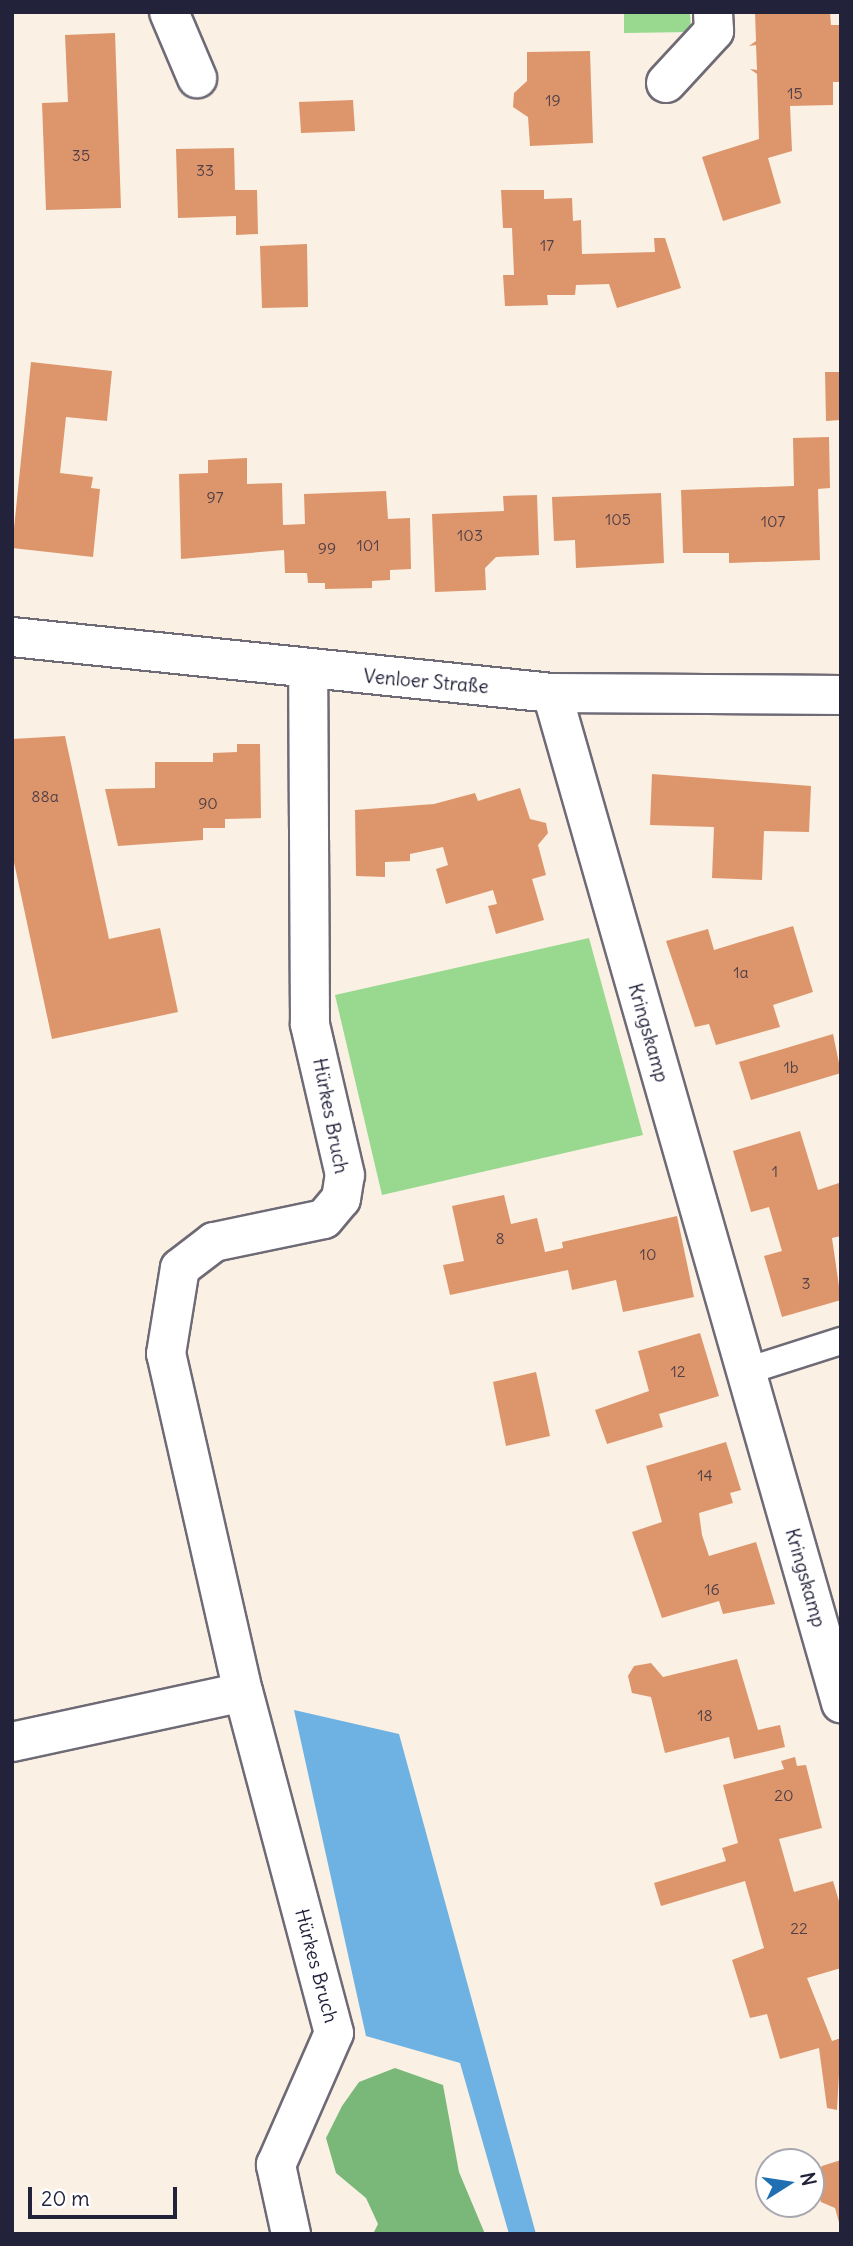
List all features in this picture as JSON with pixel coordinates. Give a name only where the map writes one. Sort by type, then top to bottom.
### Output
[{"type":"street","points":[[169,12],[197,78]]},
{"type":"street","points":[[666,83],[714,31],[713,12]]},
{"type":"street","name":"Venloer Straße","points":[[12,637],[308,670],[552,693],[841,695]]},
{"type":"street","name":"Hürkes Bruch","points":[[291,2234],[276,2165],[334,2033],[243,1692],[166,1354],[180,1268],[214,1241],[324,1219],[341,1199],[345,1175],[310,1024],[308,670]]},
{"type":"street","name":"Kringskamp","points":[[552,693],[841,1703]]},
{"type":"street","points":[[12,1742],[243,1692]]},
{"type":"lane","points":[[747,1371],[841,1341]]},
{"type":"green space","points":[[624,12],[690,12],[691,32],[624,33]]},
{"type":"green space","points":[[589,938],[643,1135],[382,1195],[335,995]]},
{"type":"green space","points":[[395,2068],[443,2085],[459,2172],[485,2234],[373,2234],[378,2224],[366,2198],[336,2173],[326,2138],[342,2106],[359,2082]]},
{"type":"water","points":[[294,1710],[399,1734],[536,2234],[509,2234],[460,2063],[366,2036]]},
{"type":"building","points":[[755,12],[830,12],[831,25],[841,25],[841,82],[833,82],[833,105],[790,106],[792,151],[768,158],[781,203],[723,221],[702,157],[759,139],[757,74],[750,69],[757,70],[756,45],[749,46],[756,41]]},
{"type":"building","points":[[115,33],[121,208],[46,210],[42,103],[68,102],[65,35]]},
{"type":"building","points":[[590,51],[593,143],[530,146],[528,117],[513,107],[514,93],[527,81],[527,52]]},
{"type":"building","points":[[353,100],[355,131],[301,133],[299,102]]},
{"type":"building","points":[[234,148],[235,190],[257,190],[258,234],[236,235],[236,216],[178,218],[176,149]]},
{"type":"building","points":[[501,190],[544,190],[544,199],[572,198],[573,221],[581,220],[582,254],[655,252],[654,238],[665,238],[681,288],[617,308],[609,284],[576,285],[575,295],[547,295],[548,305],[505,306],[503,275],[514,275],[512,228],[503,228]]},
{"type":"building","points":[[307,244],[308,307],[262,308],[260,246]]},
{"type":"building","points":[[31,362],[112,371],[107,421],[66,417],[60,473],[93,477],[91,488],[100,489],[93,557],[12,548]]},
{"type":"building","points":[[825,372],[841,372],[841,420],[826,421]]},
{"type":"building","points":[[829,437],[830,488],[818,489],[820,560],[729,563],[729,553],[683,553],[681,490],[794,486],[793,438]]},
{"type":"building","points":[[247,458],[247,484],[282,483],[283,525],[305,524],[304,494],[386,491],[388,519],[410,518],[411,569],[390,570],[390,580],[372,581],[372,588],[325,589],[325,583],[308,583],[307,573],[285,573],[284,550],[181,559],[179,474],[208,473],[208,460]]},
{"type":"building","points":[[661,493],[664,563],[576,568],[575,540],[554,541],[552,497]]},
{"type":"building","points":[[537,495],[539,555],[496,557],[485,568],[486,590],[435,592],[432,514],[504,511],[503,496]]},
{"type":"building","points":[[65,736],[109,939],[160,928],[178,1012],[52,1039],[12,853],[12,739]]},
{"type":"building","points":[[237,744],[260,744],[261,818],[225,819],[225,828],[203,828],[203,840],[118,846],[105,789],[155,788],[155,762],[213,762],[213,753],[237,752]]},
{"type":"building","points":[[652,774],[811,786],[809,832],[764,831],[762,880],[712,878],[714,827],[650,825]]},
{"type":"building","points":[[520,788],[530,819],[546,823],[548,833],[538,845],[546,875],[532,879],[544,920],[496,934],[488,906],[497,904],[493,890],[446,904],[436,869],[448,865],[443,847],[410,854],[410,861],[385,862],[385,877],[356,876],[355,810],[434,804],[475,793],[478,801]]},
{"type":"building","points":[[793,926],[813,992],[773,1005],[780,1027],[716,1045],[709,1024],[695,1027],[666,941],[708,929],[714,950]]},
{"type":"building","points":[[833,1034],[841,1073],[751,1100],[739,1062]]},
{"type":"building","points":[[800,1131],[818,1190],[839,1183],[841,1188],[841,1236],[832,1238],[841,1300],[782,1317],[764,1256],[782,1251],[769,1207],[751,1212],[733,1151]]},
{"type":"building","points":[[504,1195],[511,1224],[537,1218],[545,1252],[563,1248],[562,1242],[677,1216],[694,1297],[623,1312],[616,1280],[572,1290],[568,1270],[450,1295],[443,1265],[464,1261],[452,1206]]},
{"type":"building","points":[[700,1333],[719,1396],[659,1414],[663,1427],[607,1444],[595,1410],[649,1391],[638,1351]]},
{"type":"building","points":[[536,1372],[550,1436],[506,1446],[493,1382]]},
{"type":"building","points":[[726,1442],[741,1490],[730,1493],[733,1503],[699,1513],[702,1535],[709,1556],[756,1542],[775,1604],[723,1614],[719,1601],[662,1618],[632,1532],[662,1522],[646,1466]]},
{"type":"building","points":[[737,1659],[758,1730],[780,1725],[785,1747],[734,1759],[729,1737],[665,1753],[651,1697],[632,1693],[628,1676],[634,1666],[651,1663],[663,1677]]},
{"type":"building","points":[[795,1757],[797,1766],[806,1765],[822,1828],[779,1839],[794,1892],[833,1881],[841,1908],[841,1968],[807,1978],[832,2041],[841,2038],[837,2110],[827,2108],[819,2048],[780,2059],[767,2014],[750,2018],[732,1960],[764,1948],[745,1881],[661,1906],[654,1883],[726,1861],[722,1848],[738,1843],[723,1785],[784,1769],[781,1761]]},
{"type":"building","points":[[841,2160],[841,2226],[835,2208],[825,2204],[825,2165]]}]
